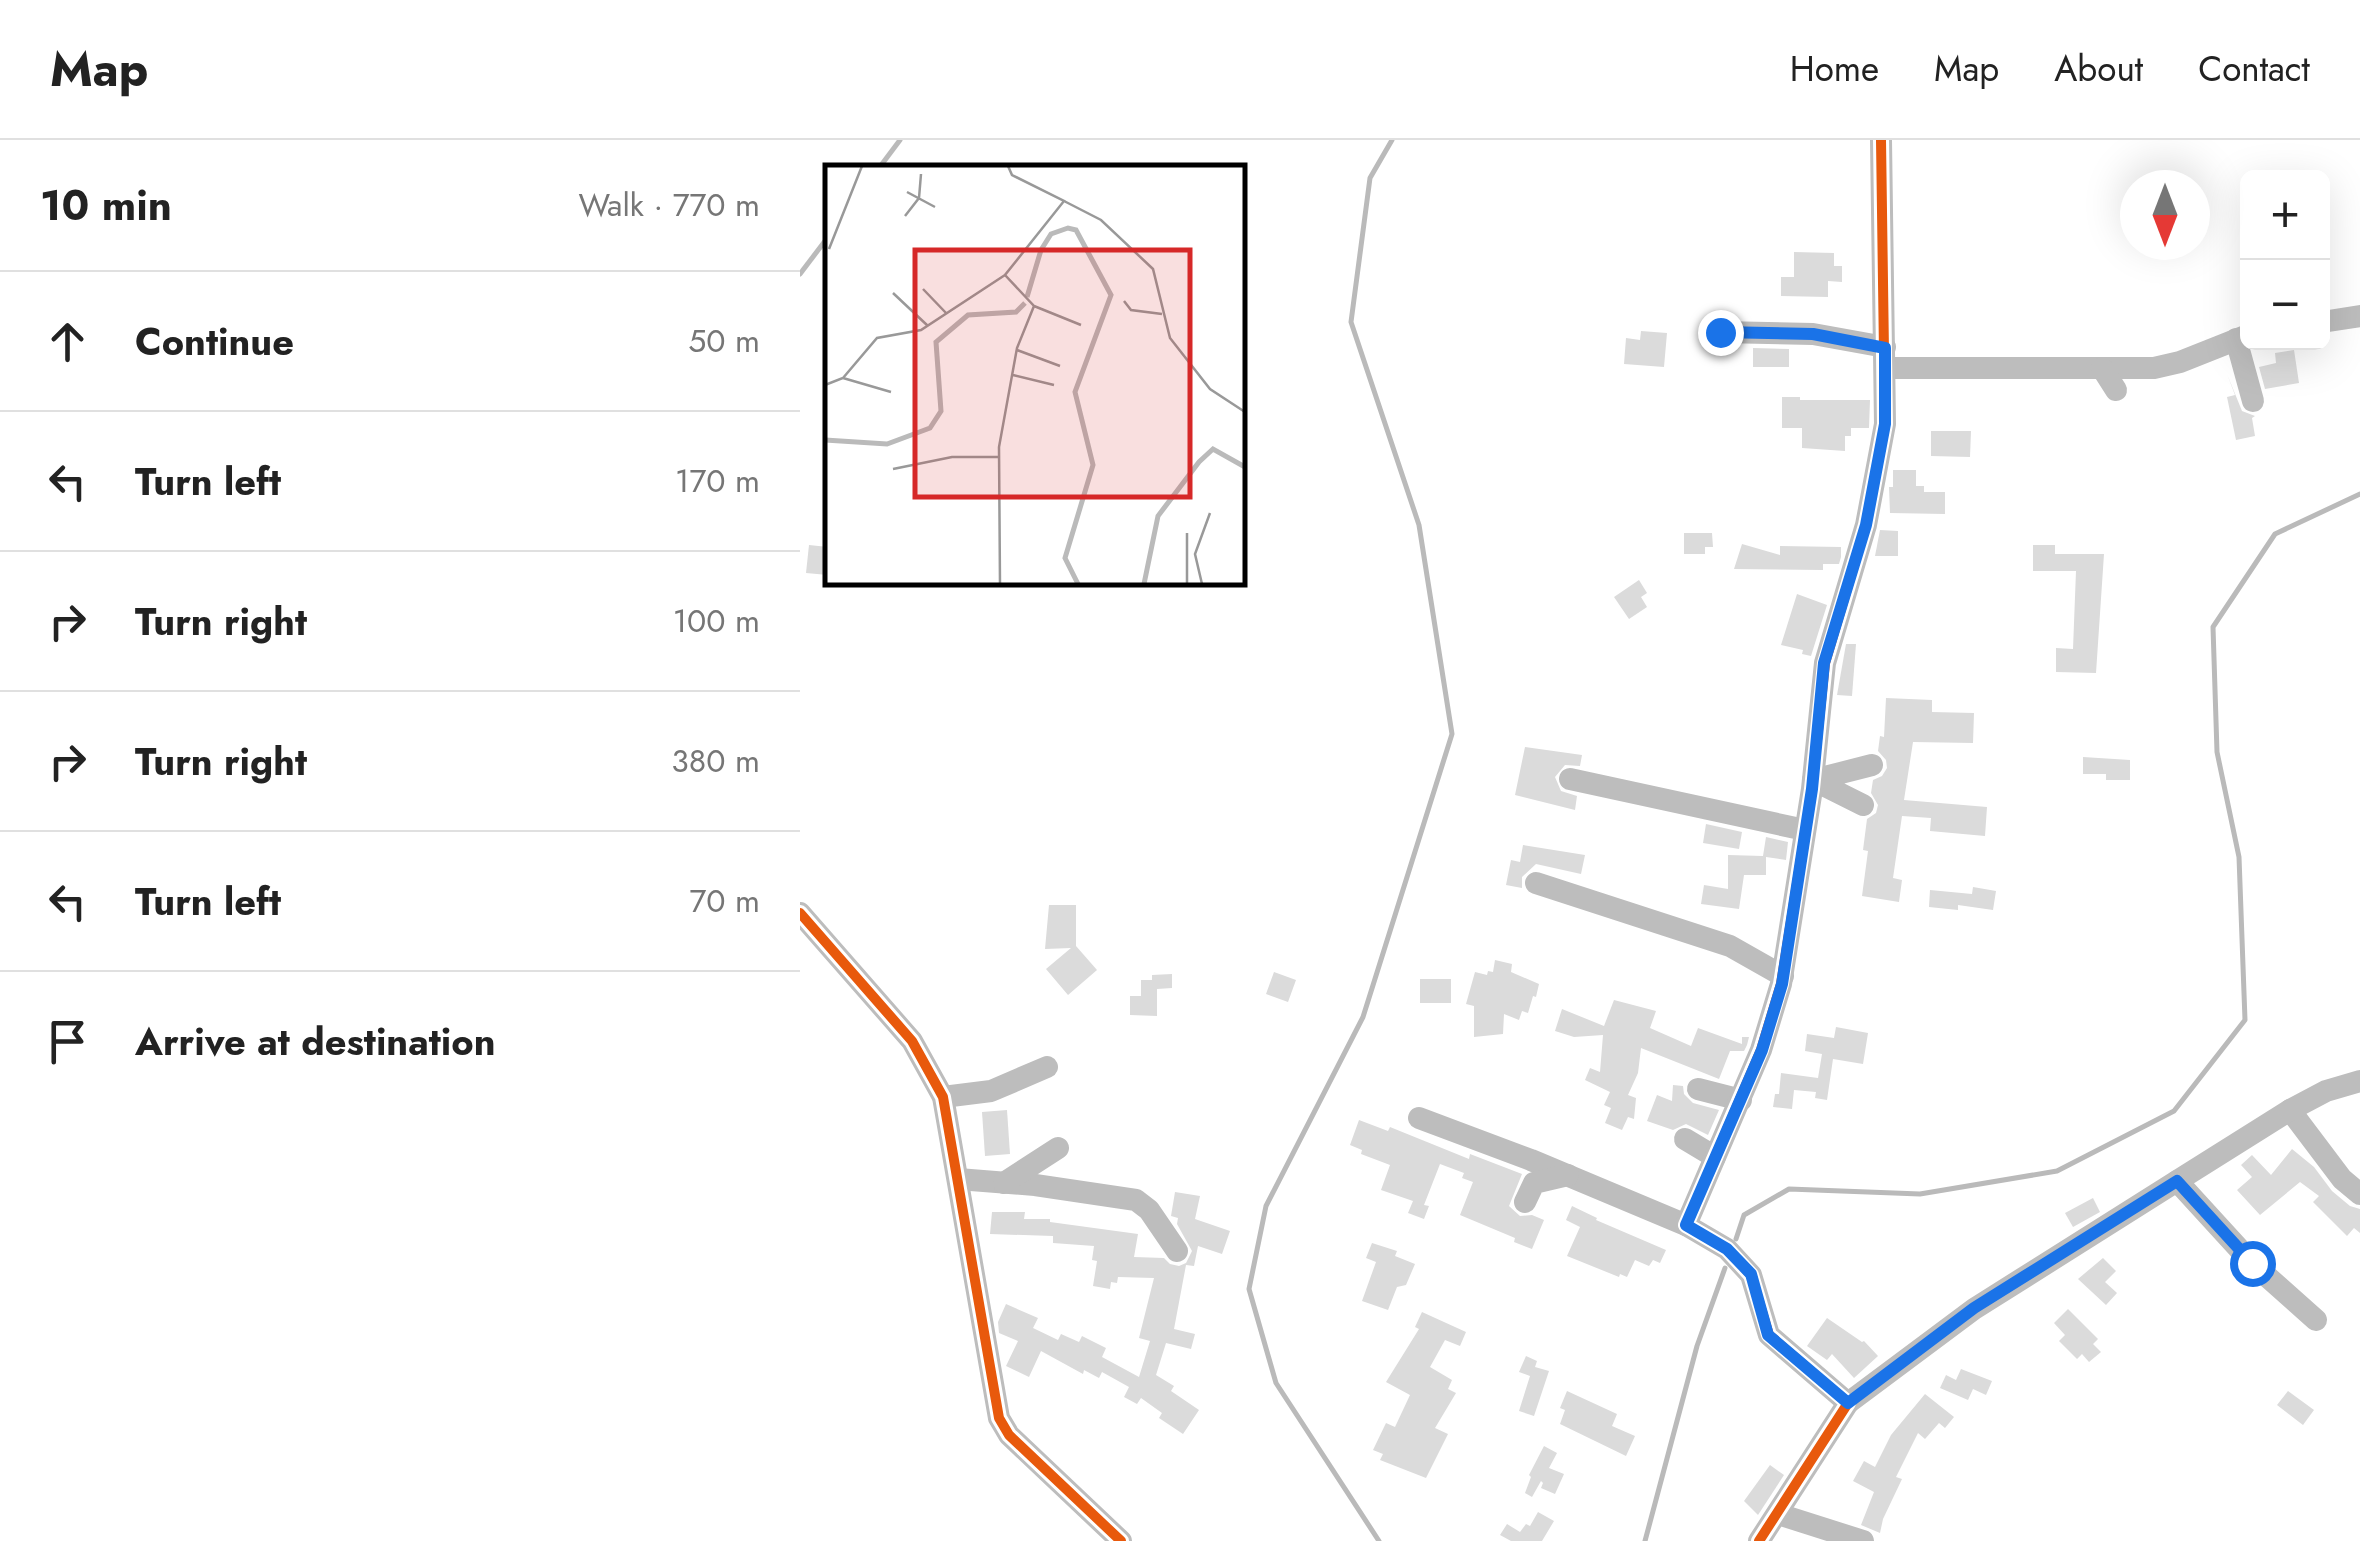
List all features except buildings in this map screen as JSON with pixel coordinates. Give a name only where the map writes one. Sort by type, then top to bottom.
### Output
[{"type":"street","points":[[1692,1229],[1716,1158],[1762,1050],[1783,976],[1812,780],[1824,663],[1866,525],[1885,424],[1882,140]]},
{"type":"street","points":[[2330,321],[2360,316]]},
{"type":"street","points":[[1720,332],[1813,334],[1885,358],[2102,368],[2154,368],[2240,338]]},
{"type":"street","points":[[2244,350],[2253,400]]},
{"type":"street","points":[[2102,368],[2116,390]]},
{"type":"street","points":[[1812,780],[1872,765]]},
{"type":"street","points":[[1570,779],[1805,830]]},
{"type":"street","points":[[1812,780],[1863,804]]},
{"type":"street","points":[[1536,883],[1714,940],[1783,976]]},
{"type":"street","points":[[800,913],[912,1041],[943,1097],[999,1418],[1008,1435],[1121,1541]]},
{"type":"street","points":[[943,1097],[991,1091],[1048,1067]]},
{"type":"street","points":[[1759,1541],[1848,1403],[1974,1308],[2290,1110],[2326,1091],[2360,1080]]},
{"type":"street","points":[[1698,1088],[1741,1100]]},
{"type":"street","points":[[2290,1110],[2342,1179],[2360,1194]]},
{"type":"street","points":[[1419,1118],[1568,1175],[1692,1229],[1727,1249],[1751,1274],[1768,1335],[1848,1403]]},
{"type":"street","points":[[1685,1139],[1716,1158]]},
{"type":"street","points":[[1004,1183],[1058,1148]]},
{"type":"street","points":[[1525,1202],[1534,1183],[1568,1175]]},
{"type":"street","points":[[958,1179],[1136,1200],[1149,1210],[1177,1251]]},
{"type":"street","points":[[2177,1181],[2252,1263],[2316,1320]]},
{"type":"street","points":[[1778,1514],[1863,1541]]},
{"type":"waterway","points":[[881,165],[900,140]]},
{"type":"waterway","points":[[1379,1541],[1276,1383],[1249,1289],[1266,1206],[1363,1017],[1452,734],[1419,525],[1351,322],[1370,178],[1392,140]]},
{"type":"waterway","points":[[800,274],[825,241]]},
{"type":"waterway","points":[[1736,1239],[1744,1215],[1789,1189],[1920,1194],[2057,1171],[2174,1111],[2245,1020],[2239,857],[2217,752],[2213,627],[2275,534],[2360,494]]},
{"type":"waterway","points":[[1645,1541],[1697,1346],[1725,1268]]},
{"type":"cycle path","points":[[1759,1541],[1848,1403],[1769,1335],[1751,1275],[1727,1249],[1686,1225],[1761,1050],[1781,984],[1812,789],[1825,663],[1866,525],[1885,424],[1881,140]]},
{"type":"cycle path","points":[[800,913],[912,1041],[943,1097],[999,1418],[1009,1435],[1121,1541]]},
{"type":"route","points":[[1720,332],[1813,334],[1885,348],[1885,424],[1866,525],[1824,663],[1812,789],[1782,984],[1762,1050],[1686,1225],[1727,1249],[1751,1274],[1768,1335],[1848,1403],[1974,1308],[2177,1181],[2252,1263]]}]
